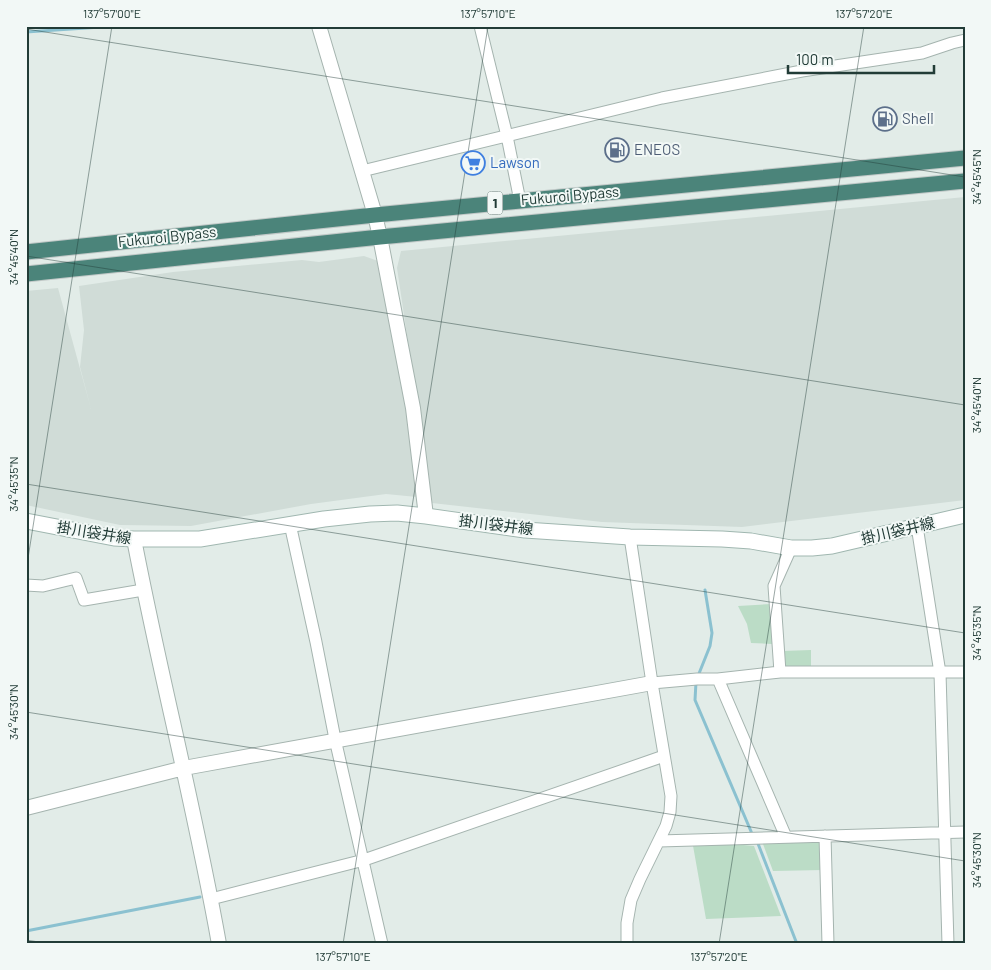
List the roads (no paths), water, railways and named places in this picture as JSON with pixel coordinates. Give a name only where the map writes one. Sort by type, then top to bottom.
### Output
[{"type":"highway","name":"Fukuroi Bypass","points":[[26,252],[375,215],[965,158]]},
{"type":"highway","name":"Fukuroi Bypass","points":[[26,274],[380,237],[965,182]]},
{"type":"main road","name":"掛川袋井線","points":[[26,521],[114,538],[200,539],[290,524],[370,514],[397,513],[524,530],[630,537],[722,539],[751,541],[791,548],[812,548],[832,546],[965,515]]},
{"type":"street","points":[[319,26],[380,237],[413,408],[426,516]]},
{"type":"street","points":[[480,26],[520,201]]},
{"type":"street","points":[[362,171],[662,98],[802,71],[922,53],[965,40]]},
{"type":"street","points":[[290,524],[335,740],[382,944]]},
{"type":"street","points":[[917,526],[940,673],[948,944]]},
{"type":"street","points":[[627,944],[627,923],[631,900],[666,826],[670,812],[671,796],[630,537]]},
{"type":"street","points":[[134,539],[184,768],[219,944]]},
{"type":"street","points":[[780,672],[774,586],[791,548]]},
{"type":"street","points":[[26,585],[43,586],[76,578],[84,600],[144,590]]},
{"type":"street","points":[[26,808],[184,768],[652,683],[780,672],[965,672]]},
{"type":"street","points":[[718,678],[786,837]]},
{"type":"street","points":[[211,899],[364,860],[664,756]]},
{"type":"street","points":[[659,840],[965,832]]},
{"type":"street","points":[[825,836],[828,944]]},
{"type":"waterway","points":[[26,32],[116,26]]},
{"type":"waterway","points":[[698,676],[710,646],[712,633],[705,590]]},
{"type":"waterway","points":[[696,682],[695,700],[753,836]]},
{"type":"waterway","points":[[757,841],[797,944]]},
{"type":"waterway","points":[[26,931],[200,897]]},
{"type":"place","name":"Shell","points":[[885,119]]},
{"type":"place","name":"ENEOS","points":[[617,150]]},
{"type":"place","name":"Lawson","points":[[473,163]]}]
